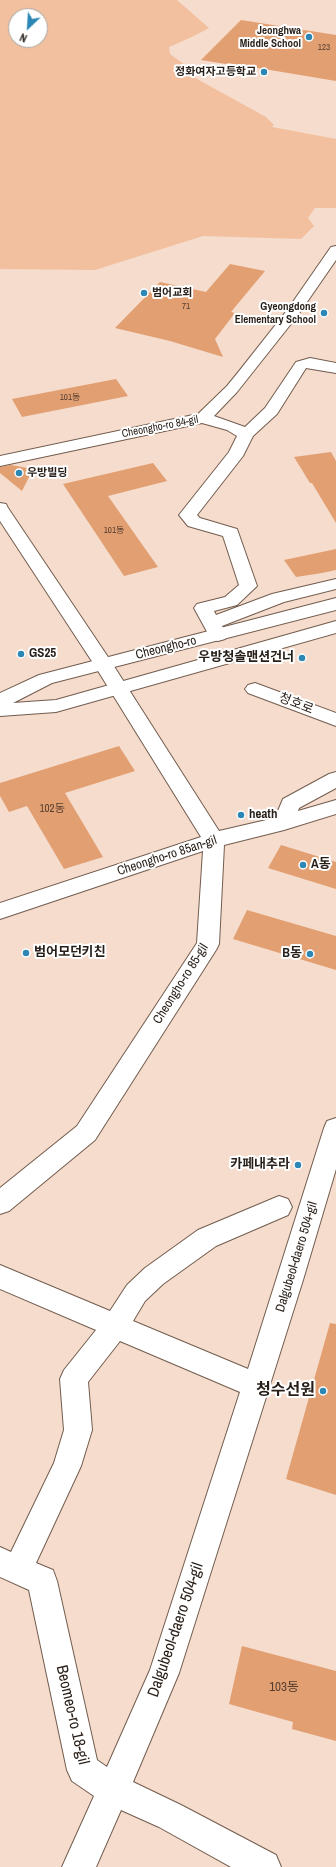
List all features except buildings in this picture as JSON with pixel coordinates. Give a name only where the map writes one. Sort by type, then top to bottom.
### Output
[{"type":"street","name":"Cheongho-ro 84-gil","points":[[0,461],[203,418],[232,389],[245,373],[293,312],[336,250]]},
{"type":"street","points":[[336,368],[310,363],[301,365],[271,411],[246,434],[237,453],[188,515],[194,522],[231,533],[248,586],[231,601],[203,608],[215,629],[278,598],[336,584]]},
{"type":"street","points":[[203,418],[246,434]]},
{"type":"street","points":[[0,508],[103,664],[214,840]]},
{"type":"street","name":"Cheongho-ro","points":[[0,701],[46,679],[103,664],[215,629],[336,604]]},
{"type":"street","name":"Cheongho-ro","points":[[0,710],[56,706],[336,627]]},
{"type":"street","name":"청호로","points":[[255,689],[336,720]]},
{"type":"street","points":[[284,823],[290,804],[336,779]]},
{"type":"street","name":"Cheongho-ro 85an-gil","points":[[0,911],[214,840],[284,823],[336,807]]},
{"type":"street","name":"Cheongho-ro 85-gil","points":[[0,1203],[86,1133],[208,944],[214,840]]},
{"type":"street","name":"Dalgubeol-daero 504-gil","points":[[79,1867],[164,1673],[290,1280],[332,1157],[336,1128]]},
{"type":"street","points":[[116,1325],[136,1293],[169,1264],[207,1238],[279,1207]]},
{"type":"street","points":[[0,1277],[116,1325],[256,1386]]},
{"type":"street","name":"Beomeo-ro 18-gil","points":[[116,1325],[74,1379],[78,1430],[67,1466],[9,1566],[42,1582],[83,1770],[114,1790],[170,1816],[264,1867]]},
{"type":"shaded area","points":[[0,0],[177,0],[209,28],[169,47],[170,54],[185,65],[197,79],[266,117],[274,125],[272,127],[336,139],[336,208],[315,208],[308,218],[314,226],[301,239],[203,236],[95,270],[0,269]]},
{"type":"place","name":"Jeonghwa Middle School","points":[[309,37]]},
{"type":"place","name":"정화여자고등학교","points":[[264,72]]},
{"type":"place","name":"범어교회","points":[[144,293]]},
{"type":"place","name":"Gyeongdong Elementary School","points":[[324,313]]},
{"type":"place","name":"우방빌딩","points":[[19,473]]},
{"type":"place","name":"GS25","points":[[21,654]]},
{"type":"place","name":"우방청솔맨션건너","points":[[302,658]]},
{"type":"place","name":"heath","points":[[241,815]]},
{"type":"place","name":"A동","points":[[303,865]]},
{"type":"place","name":"범어모던키친","points":[[26,953]]},
{"type":"place","name":"B동","points":[[310,954]]},
{"type":"place","name":"카페내추라","points":[[298,1165]]},
{"type":"place","name":"청수선원","points":[[323,1391]]}]
